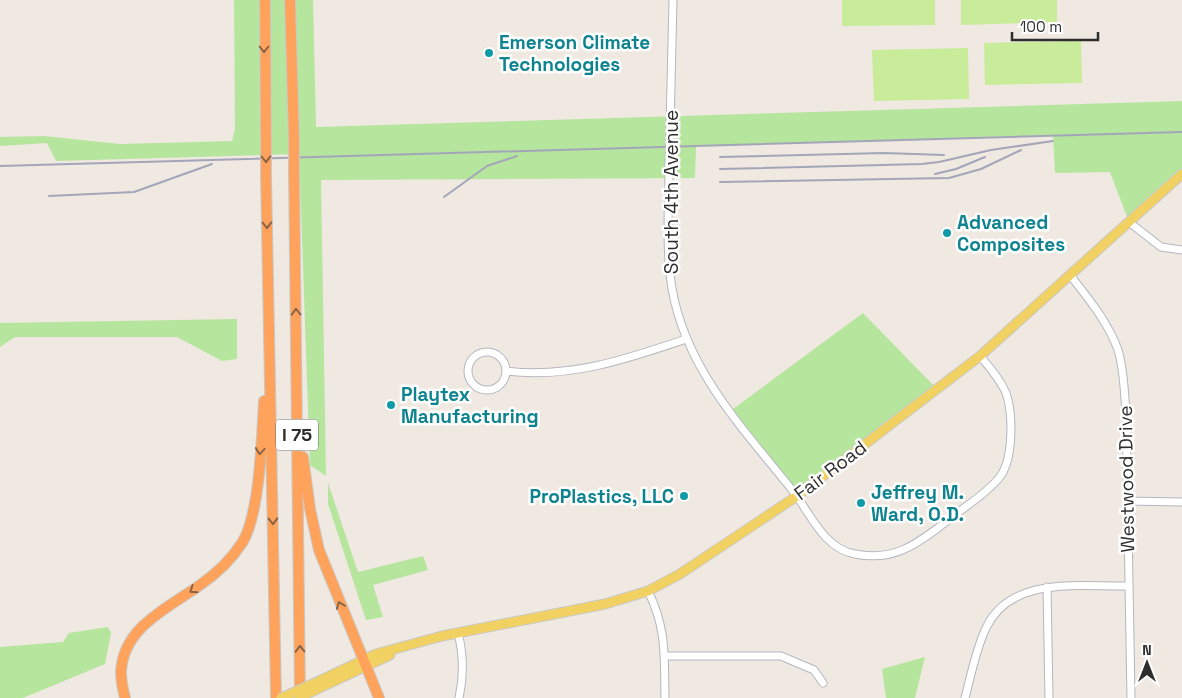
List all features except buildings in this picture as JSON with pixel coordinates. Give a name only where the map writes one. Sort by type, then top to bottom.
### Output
[{"type":"highway","name":"I 75","points":[[265,0],[266,176],[276,698]]},
{"type":"highway","name":"I 75","points":[[290,0],[294,140],[300,698]]},
{"type":"highway","points":[[125,698],[121,672],[124,655],[133,638],[156,614],[200,585],[228,561],[243,541],[251,521],[259,463],[269,315]]},
{"type":"highway","points":[[296,339],[303,455],[310,509],[319,550],[379,698]]},
{"type":"main road","name":"Fair Road","points":[[281,698],[317,685],[364,663],[414,645],[458,633],[605,604],[648,591],[680,574],[797,496],[980,356],[1182,174]]},
{"type":"main road","name":"Fair Road","points":[[300,698],[317,685]]},
{"type":"street","name":"South 4th Avenue","points":[[673,0],[669,168],[670,275],[686,339],[692,354],[718,396],[797,496],[823,534],[834,544],[853,554],[878,557],[902,552],[938,528],[1001,476],[1009,455],[1010,414],[1006,394],[997,376],[980,356]]},
{"type":"street","points":[[1129,222],[1161,247],[1182,250]]},
{"type":"street","name":"Westwood Drive","points":[[1070,276],[1096,308],[1118,349],[1126,411],[1131,698]]},
{"type":"street","points":[[506,371],[554,373],[612,364],[686,339]]},
{"type":"street","points":[[486,352],[492,352],[502,359],[506,371],[501,383],[489,389],[476,386],[472,382],[468,370],[474,358],[486,352]]},
{"type":"street","points":[[1127,501],[1182,502]]},
{"type":"street","points":[[965,698],[986,627],[1005,602],[1036,588],[1128,586]]},
{"type":"street","points":[[1047,587],[1049,698]]},
{"type":"street","points":[[648,591],[659,613],[664,639],[665,698]]},
{"type":"street","points":[[458,633],[463,653],[463,677],[459,698]]},
{"type":"street","points":[[664,656],[781,656],[814,670],[822,683]]},
{"type":"green space","points":[[234,0],[313,0],[316,127],[1182,101],[1182,174],[1129,222],[1110,172],[1055,173],[1053,135],[696,146],[695,178],[321,180],[326,476],[310,465],[299,154],[56,161],[47,143],[0,146],[0,137],[44,136],[120,144],[232,141],[235,129]]},
{"type":"green space","points":[[842,0],[935,0],[935,25],[842,26]]},
{"type":"green space","points":[[961,0],[1057,0],[1057,22],[961,25]]},
{"type":"green space","points":[[1081,41],[1082,83],[985,85],[984,43]]},
{"type":"green space","points":[[968,48],[969,99],[874,101],[872,50]]},
{"type":"green space","points":[[863,313],[937,389],[797,496],[729,412]]},
{"type":"green space","points":[[237,319],[237,359],[222,361],[177,337],[15,337],[0,347],[0,323]]},
{"type":"green space","points":[[328,483],[358,572],[423,556],[428,570],[373,585],[383,617],[366,620],[328,504]]},
{"type":"green space","points":[[108,627],[111,633],[105,664],[23,698],[0,698],[0,647],[63,642],[69,633]]},
{"type":"green space","points":[[925,657],[915,698],[886,698],[882,669]]},
{"type":"railway","points":[[0,166],[1182,132]]},
{"type":"railway","points":[[720,169],[922,164],[991,150],[1053,141]]},
{"type":"railway","points":[[720,182],[949,178],[981,169],[1021,150]]},
{"type":"railway","points":[[720,157],[884,153],[944,155]]},
{"type":"railway","points":[[444,197],[487,166],[517,156]]},
{"type":"railway","points":[[935,174],[956,169],[985,157]]},
{"type":"railway","points":[[49,196],[134,192],[212,164]]},
{"type":"place","name":"Emerson Climate Technologies","points":[[489,53]]},
{"type":"place","name":"Advanced Composites","points":[[947,233]]},
{"type":"place","name":"Playtex Manufacturing","points":[[391,405]]},
{"type":"place","name":"ProPlastics, LLC","points":[[684,496]]},
{"type":"place","name":"Jeffrey M. Ward, O.D.","points":[[861,503]]}]
